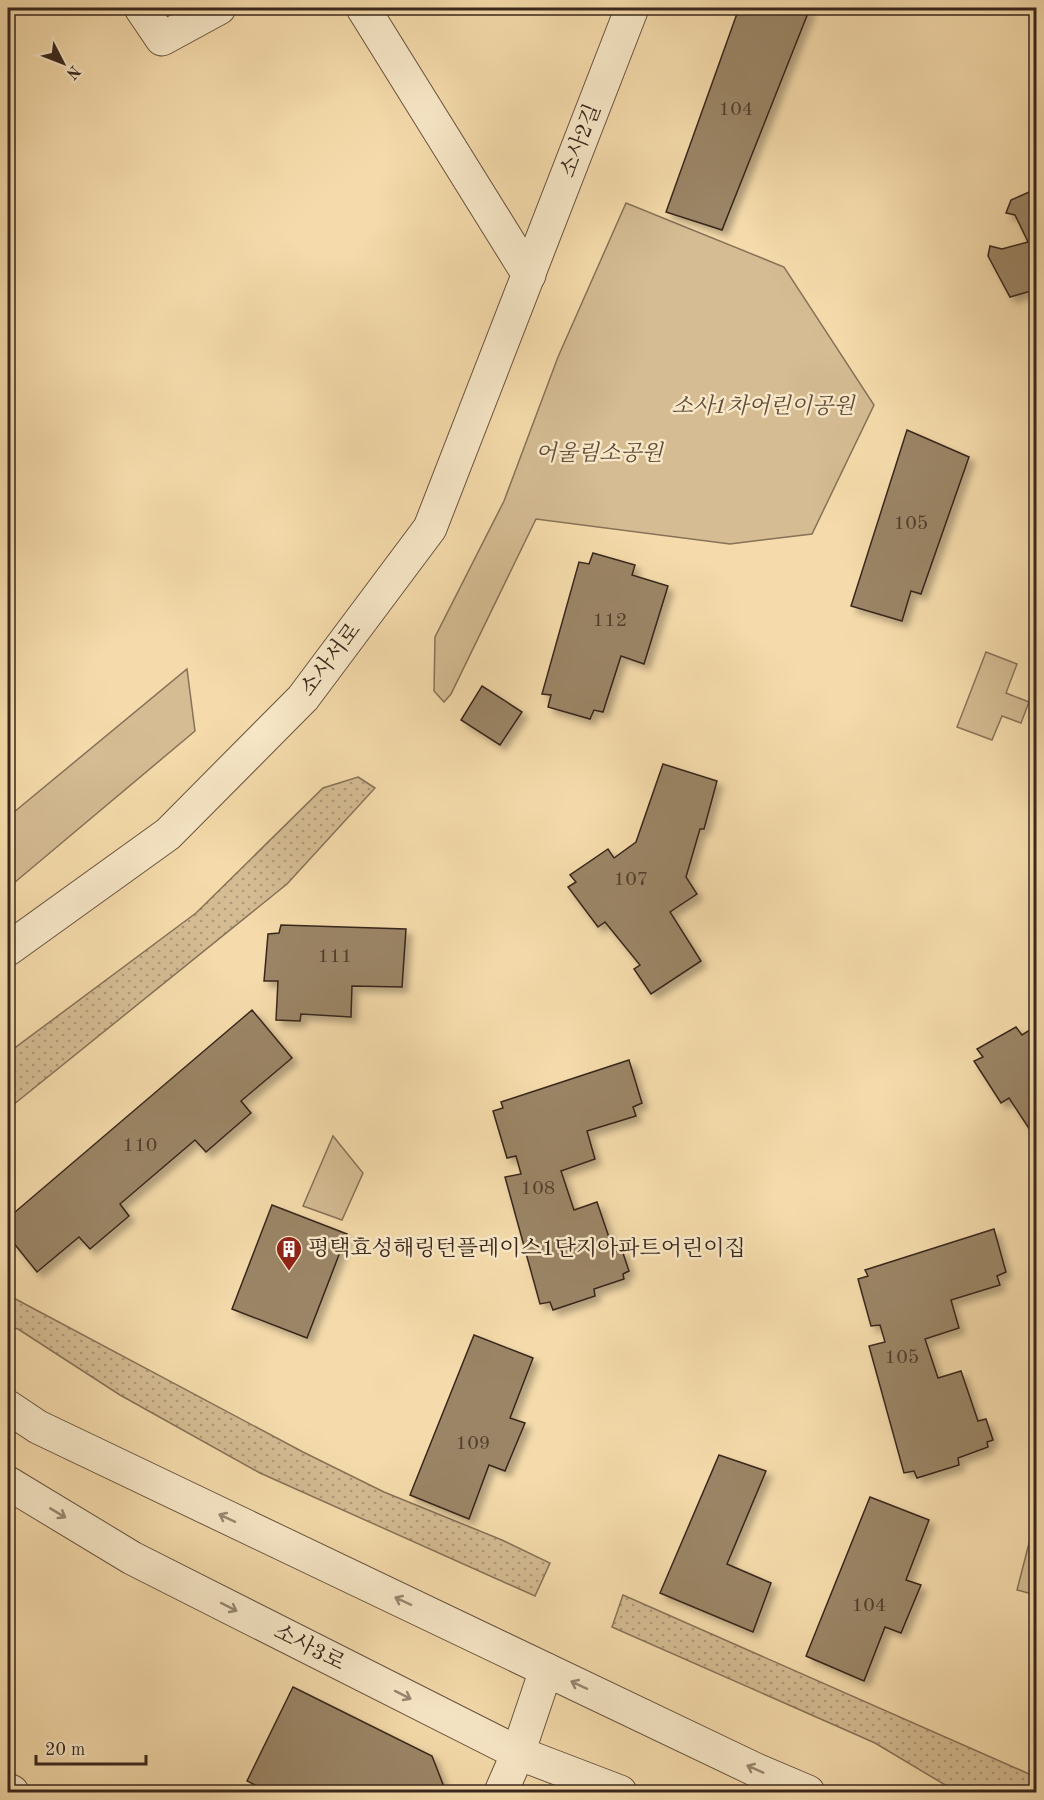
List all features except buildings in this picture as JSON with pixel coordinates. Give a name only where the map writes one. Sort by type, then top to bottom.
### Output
[{"type":"street","points":[[141,8],[162,39],[219,8]]},
{"type":"street","points":[[363,8],[529,275]]},
{"type":"street","name":"소사2길","points":[[529,275],[632,8]]},
{"type":"street","name":"소사서로","points":[[8,949],[168,834],[303,698],[430,528],[529,275]]},
{"type":"street","points":[[8,1407],[38,1427],[754,1769],[808,1792]]},
{"type":"street","name":"소사3로","points":[[8,1483],[132,1558],[518,1753],[620,1792]]},
{"type":"street","points":[[501,1792],[518,1753],[546,1670]]},
{"type":"street","points":[[8,1790],[12,1792]]},
{"type":"green space","name":"소사1차어린이공원","points":[[626,203],[784,267],[874,405],[812,534],[730,544],[536,519],[451,694],[444,702],[434,691],[435,637],[504,501],[558,357]]},
{"type":"green space","points":[[986,652],[1017,664],[1006,693],[1029,702],[1021,723],[1002,716],[992,740],[957,727]]},
{"type":"green space","points":[[187,669],[195,731],[8,888],[8,817]]},
{"type":"green space","points":[[358,777],[375,788],[287,884],[8,1109],[8,1053],[196,913],[323,788]]},
{"type":"green space","points":[[333,1136],[363,1173],[342,1220],[303,1206]]},
{"type":"green space","points":[[8,1295],[303,1452],[384,1492],[502,1540],[550,1563],[535,1596],[260,1473],[120,1395],[18,1329],[8,1326]]},
{"type":"green space","points":[[1036,1516],[1036,1595],[1017,1590]]},
{"type":"green space","points":[[623,1595],[1036,1777],[1036,1792],[957,1792],[875,1743],[612,1627]]},
{"type":"place","name":"평택효성해링턴플레이스1단지아파트어린이집","points":[[289,1272]]},
{"type":"park label","name":"어울림소공원","points":[[599,454]]}]
